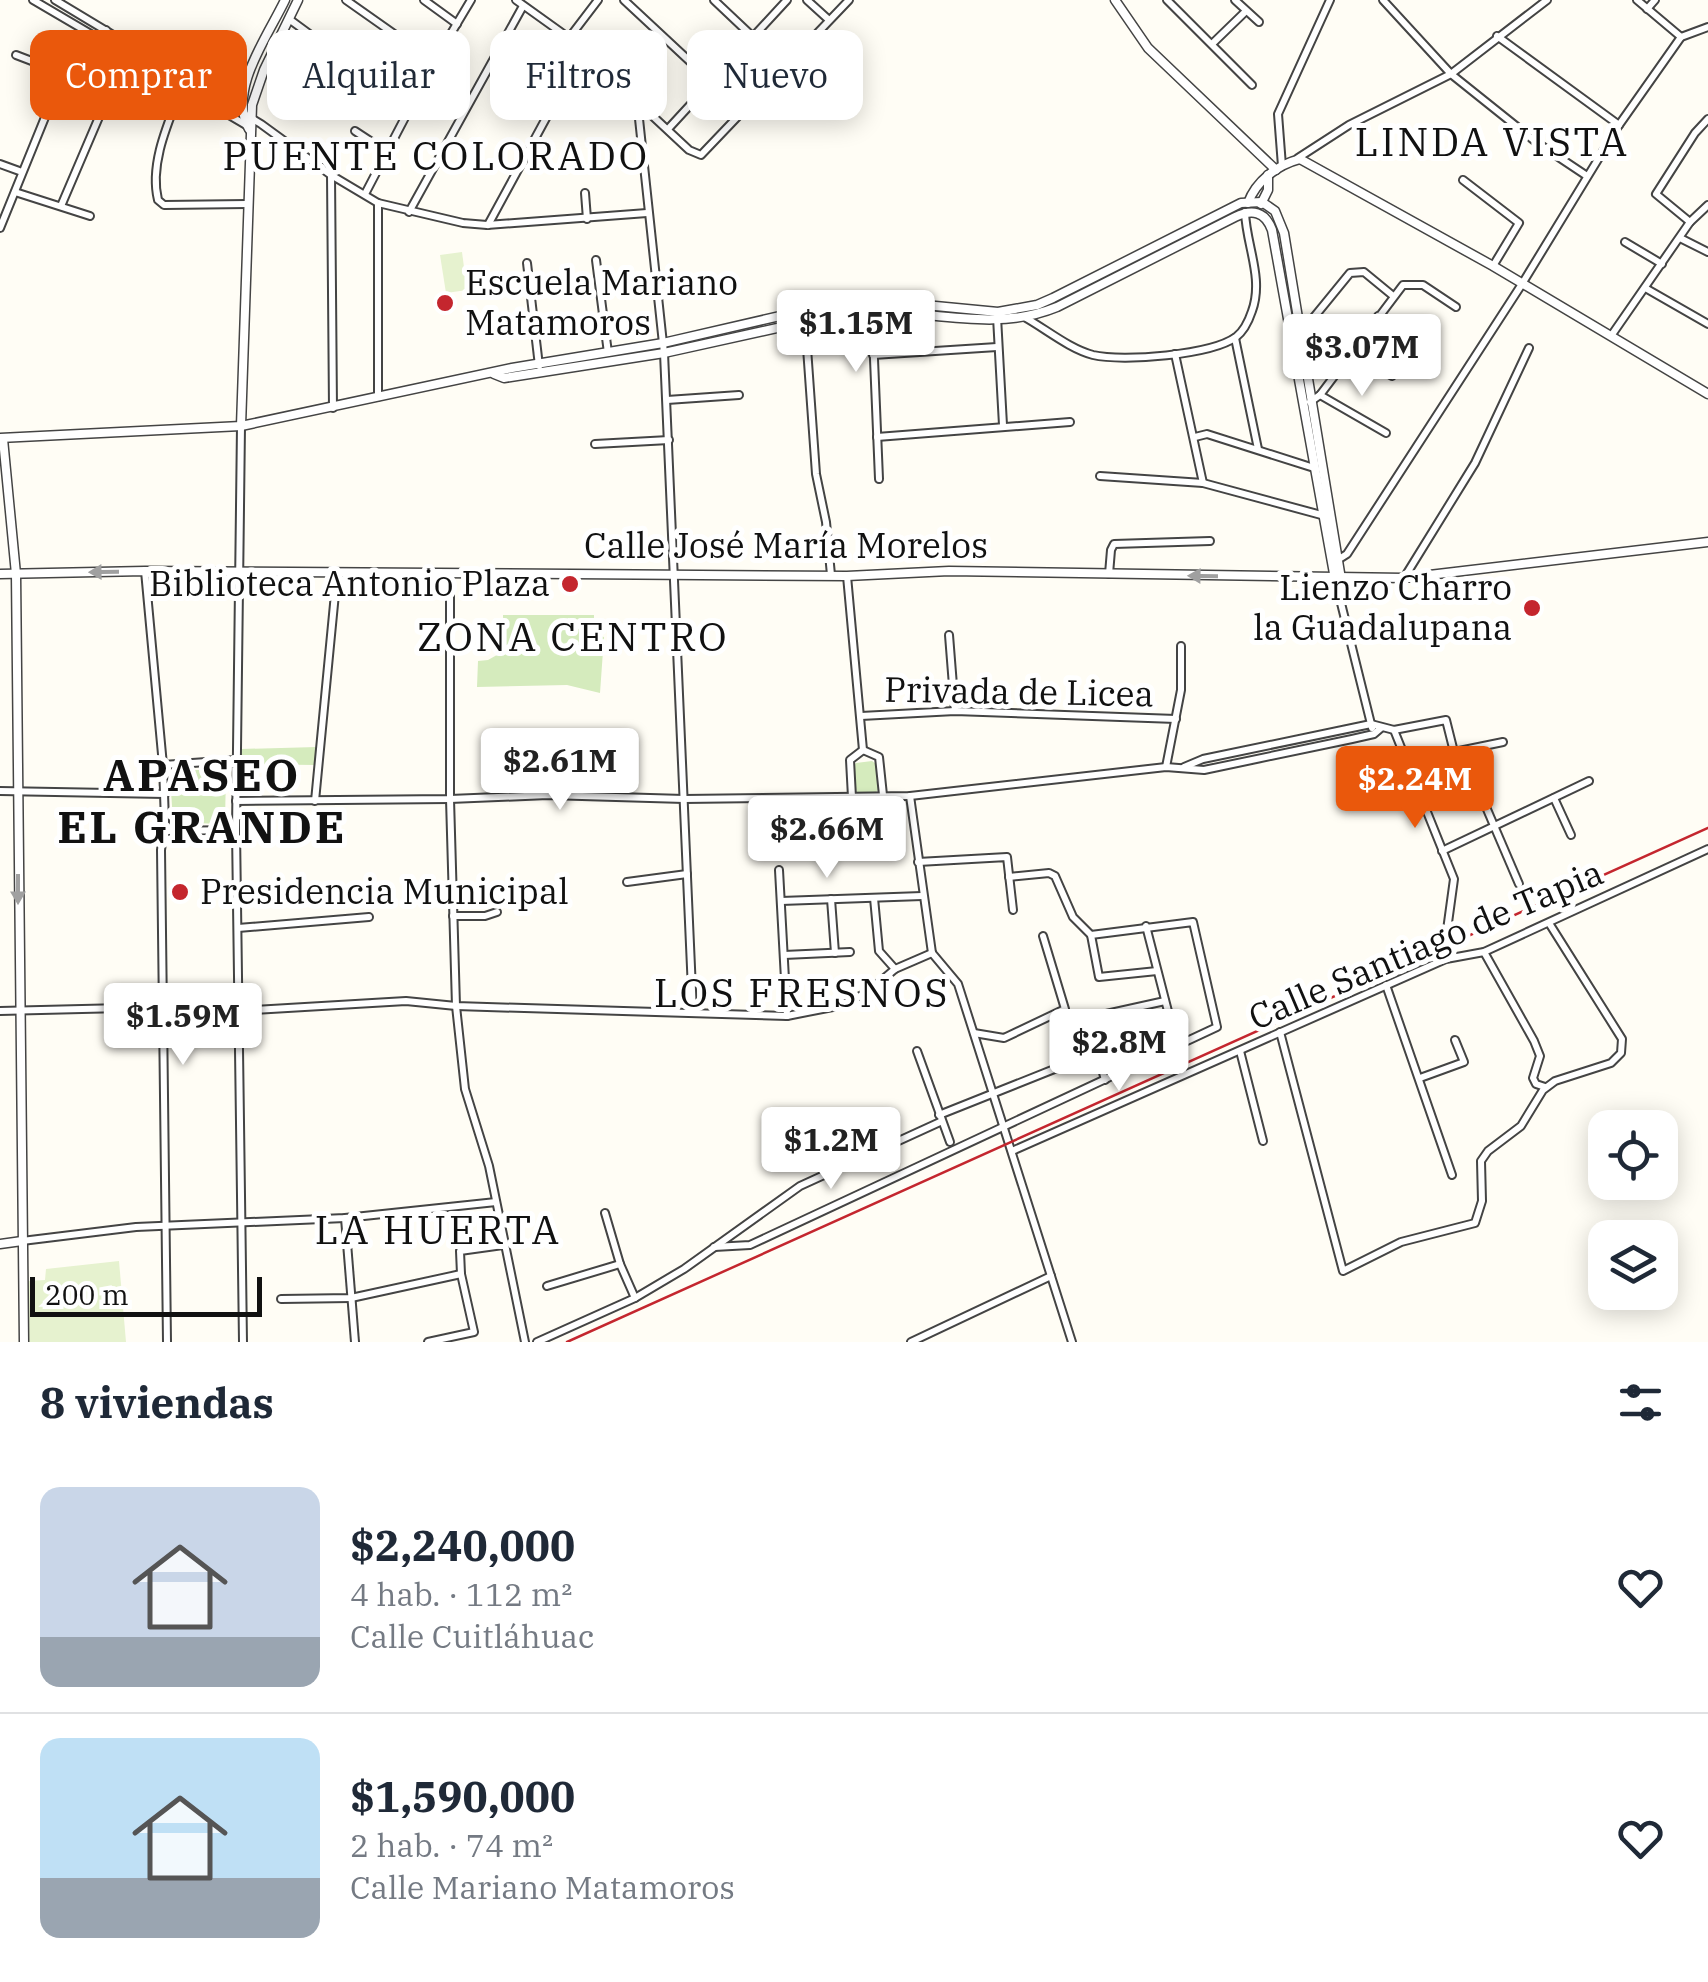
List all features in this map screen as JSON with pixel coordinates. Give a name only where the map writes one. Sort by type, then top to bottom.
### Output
[{"type":"street","points":[[32,0],[83,30]]},
{"type":"street","points":[[55,0],[106,30]]},
{"type":"street","points":[[247,78],[285,0]]},
{"type":"street","points":[[243,1342],[236,760],[249,129],[264,70],[298,0]]},
{"type":"street","points":[[346,0],[389,30]]},
{"type":"street","points":[[424,0],[457,24]]},
{"type":"street","points":[[453,30],[471,0]]},
{"type":"street","points":[[575,30],[598,0]]},
{"type":"street","points":[[624,0],[687,59]]},
{"type":"street","points":[[714,0],[746,30]]},
{"type":"street","points":[[758,30],[786,0]]},
{"type":"street","points":[[807,0],[830,20]]},
{"type":"street","points":[[659,120],[689,150],[701,155],[849,0]]},
{"type":"street","points":[[1167,0],[1252,85]]},
{"type":"street","points":[[1235,0],[1259,22]]},
{"type":"street","points":[[1248,231],[1275,170],[1279,110],[1330,0]]},
{"type":"street","points":[[1384,0],[1452,74],[1587,176]]},
{"type":"street","points":[[1026,318],[1092,355],[1176,354],[1206,349],[1234,338],[1244,329],[1256,298],[1245,212],[1256,186],[1275,170],[1349,126],[1452,74],[1548,0]]},
{"type":"street","points":[[1637,0],[1681,37]]},
{"type":"street","points":[[1648,10],[1655,0]]},
{"type":"street","points":[[1117,1],[1148,48],[1275,170]]},
{"type":"street","points":[[409,212],[520,3],[558,30]]},
{"type":"street","points":[[1212,44],[1246,12]]},
{"type":"street","points":[[288,19],[303,30]]},
{"type":"street","points":[[1340,558],[1522,284],[1619,125],[1681,37],[1708,26]]},
{"type":"street","points":[[1497,36],[1619,125]]},
{"type":"street","points":[[16,55],[30,60]]},
{"type":"street","points":[[668,129],[687,109]]},
{"type":"street","points":[[247,115],[378,203],[409,212],[463,224],[488,225],[647,214]]},
{"type":"street","points":[[1690,222],[1656,194],[1708,119]]},
{"type":"street","points":[[1,225],[44,120]]},
{"type":"street","points":[[61,206],[98,120]]},
{"type":"street","points":[[169,120],[154,180],[158,200],[164,205],[247,204]]},
{"type":"street","points":[[235,120],[249,129]]},
{"type":"street","points":[[245,120],[249,129]]},
{"type":"street","points":[[365,194],[404,120]]},
{"type":"street","points":[[488,225],[545,120]]},
{"type":"street","points":[[640,120],[670,440],[693,1012]]},
{"type":"street","points":[[249,129],[261,124]]},
{"type":"street","points":[[354,131],[387,152]]},
{"type":"street","points":[[1297,159],[1493,266],[1708,394]]},
{"type":"street","points":[[0,164],[22,172]]},
{"type":"street","points":[[332,175],[333,408]]},
{"type":"street","points":[[1462,180],[1519,223],[1493,266]]},
{"type":"street","points":[[15,192],[90,216]]},
{"type":"street","points":[[585,193],[587,218]]},
{"type":"street","points":[[494,374],[504,378],[610,363],[803,309],[856,300],[998,317],[1036,306],[1249,200],[1262,202],[1275,211],[1282,227],[1287,280],[1312,400],[1314,468],[1340,558],[1339,582],[1374,734]]},
{"type":"street","points":[[378,203],[378,397]]},
{"type":"street","points":[[1612,336],[1690,222],[1708,206]]},
{"type":"street","points":[[24,1342],[16,574],[1,439],[241,426],[540,363],[663,348],[872,311],[1026,318],[1057,307],[1245,212],[1258,213],[1270,225],[1287,280],[1312,400],[1328,516]]},
{"type":"street","points":[[1680,238],[1708,252]]},
{"type":"street","points":[[1625,242],[1662,264]]},
{"type":"street","points":[[596,260],[610,363]]},
{"type":"street","points":[[526,263],[539,374]]},
{"type":"street","points":[[1300,333],[1350,273],[1364,272],[1392,295]]},
{"type":"street","points":[[1312,400],[1402,284],[1414,283],[1432,290],[1456,307]]},
{"type":"street","points":[[1646,289],[1708,324]]},
{"type":"street","points":[[803,309],[816,474],[831,576]]},
{"type":"street","points":[[872,311],[879,479]]},
{"type":"street","points":[[1378,316],[1414,335]]},
{"type":"street","points":[[998,317],[1003,426]]},
{"type":"street","points":[[1234,338],[1258,449]]},
{"type":"street","points":[[873,355],[997,347]]},
{"type":"street","points":[[1404,578],[1475,463],[1529,348]]},
{"type":"street","points":[[1351,352],[1392,376]]},
{"type":"street","points":[[1176,354],[1203,483]]},
{"type":"street","points":[[667,400],[739,396]]},
{"type":"street","points":[[1312,400],[1386,433]]},
{"type":"street","points":[[877,438],[1070,422]]},
{"type":"street","points":[[1194,438],[1202,433],[1314,468]]},
{"type":"street","points":[[595,444],[670,440]]},
{"type":"street","points":[[1100,476],[1203,483],[1328,516]]},
{"type":"street","points":[[1109,574],[1114,544],[1210,542]]},
{"type":"street","name":"Calle José María Morelos","points":[[0,574],[145,571],[847,576],[949,571],[1339,582],[1404,578],[1708,542]]},
{"type":"street","points":[[145,571],[165,794],[168,1342]]},
{"type":"street","points":[[315,800],[337,574]]},
{"type":"street","points":[[450,576],[450,799],[456,1006],[464,1089],[489,1166],[525,1342]]},
{"type":"street","points":[[847,576],[862,750]]},
{"type":"street","points":[[949,635],[956,710]]},
{"type":"street","points":[[1166,767],[1181,690],[1181,646]]},
{"type":"street","name":"Privada de Licea","points":[[862,716],[956,710],[1176,719]]},
{"type":"street","points":[[1184,767],[1203,759],[1371,724],[1394,730],[1446,720],[1454,752],[1504,742]]},
{"type":"street","points":[[236,802],[548,795],[684,799],[910,796],[1166,767],[1204,770],[1374,734],[1382,728]]},
{"type":"street","points":[[1394,730],[1454,878],[1447,930]]},
{"type":"street","points":[[852,797],[850,760],[862,750]]},
{"type":"street","points":[[862,750],[880,757],[882,796]]},
{"type":"street","points":[[163,765],[236,760]]},
{"type":"street","points":[[1471,772],[1519,884]]},
{"type":"street","points":[[1442,851],[1588,782]]},
{"type":"street","points":[[0,791],[165,794]]},
{"type":"street","points":[[910,796],[932,953],[958,984],[1072,1342]]},
{"type":"street","points":[[1554,798],[1571,835]]},
{"type":"street","points":[[163,831],[236,830]]},
{"type":"street","name":"Calle Santiago de Tapia","points":[[1012,1150],[1386,985],[1446,960],[1484,952],[1708,848]]},
{"type":"street","points":[[918,862],[1008,857],[1013,910]]},
{"type":"street","points":[[780,870],[787,1016]]},
{"type":"street","points":[[1010,877],[1049,873],[1055,876],[1073,917],[1090,935],[1099,977],[1158,971]]},
{"type":"street","points":[[627,882],[686,874]]},
{"type":"street","points":[[781,901],[922,896]]},
{"type":"street","points":[[874,898],[879,951],[895,969]]},
{"type":"street","points":[[831,899],[835,953]]},
{"type":"street","points":[[454,916],[498,912]]},
{"type":"street","points":[[238,928],[369,917]]},
{"type":"street","points":[[714,1247],[750,1245],[1217,1026],[1193,922],[1090,935]]},
{"type":"street","points":[[1280,1032],[1343,1271],[1400,1242],[1475,1222],[1482,1201],[1482,1161],[1488,1151],[1522,1126],[1546,1088],[1611,1063],[1621,1053],[1622,1039],[1549,923]]},
{"type":"street","points":[[1146,926],[1177,1046]]},
{"type":"street","points":[[974,1033],[1004,1038],[1064,1009],[1043,936]]},
{"type":"street","points":[[784,955],[850,952]]},
{"type":"street","points":[[1484,952],[1540,1056],[1532,1078],[1546,1088]]},
{"type":"street","points":[[0,1011],[164,1007],[238,1011],[406,1001],[456,1006],[787,1016],[844,1005],[868,992],[895,969],[932,953]]},
{"type":"street","points":[[1386,985],[1452,1175]]},
{"type":"street","points":[[1104,1080],[1088,1018],[1165,1001]]},
{"type":"street","points":[[1420,1078],[1464,1062],[1455,1040]]},
{"type":"street","points":[[917,1051],[950,1142]]},
{"type":"street","points":[[1240,1051],[1262,1141]]},
{"type":"street","points":[[538,1342],[635,1298],[800,1186],[994,1093],[1096,1052]]},
{"type":"street","points":[[0,1244],[168,1226],[345,1218],[496,1202]]},
{"type":"street","points":[[605,1213],[635,1298]]},
{"type":"street","points":[[345,1218],[355,1342]]},
{"type":"street","points":[[428,1342],[474,1332],[460,1251],[503,1245]]},
{"type":"street","points":[[548,1286],[620,1264]]},
{"type":"street","points":[[281,1300],[351,1298],[461,1274]]},
{"type":"street","points":[[911,1342],[1051,1276]]},
{"type":"green space","points":[[462,252],[467,290],[446,293],[440,255]]},
{"type":"green space","points":[[503,615],[594,615],[594,634],[604,637],[600,693],[567,685],[477,687],[478,661],[504,651]]},
{"type":"green space","points":[[317,747],[315,765],[240,764],[241,749]]},
{"type":"green space","points":[[872,761],[876,764],[878,790],[874,794],[857,794],[852,767]]},
{"type":"green space","points":[[176,770],[220,770],[226,774],[225,820],[220,824],[173,822],[170,775]]},
{"type":"green space","points":[[119,1261],[126,1342],[29,1342],[27,1281],[45,1280],[46,1269]]},
{"type":"railway","points":[[567,1342],[1708,828]]},
{"type":"place","name":"Escuela Mariano Matamoros","points":[[445,303]]},
{"type":"place","name":"Biblioteca Antonio Plaza","points":[[570,584]]},
{"type":"place","name":"Lienzo Charro la Guadalupana","points":[[1532,608]]},
{"type":"place","name":"Presidencia Municipal","points":[[180,892]]},
{"type":"district","name":"LINDA VISTA","points":[[1492,142]]},
{"type":"district","name":"PUENTE COLORADO","points":[[436,156]]},
{"type":"district","name":"ZONA CENTRO","points":[[573,637]]},
{"type":"district","name":"APASEO EL GRANDE","points":[[202,801]]},
{"type":"district","name":"LOS FRESNOS","points":[[802,993]]},
{"type":"district","name":"LA HUERTA","points":[[438,1230]]}]
